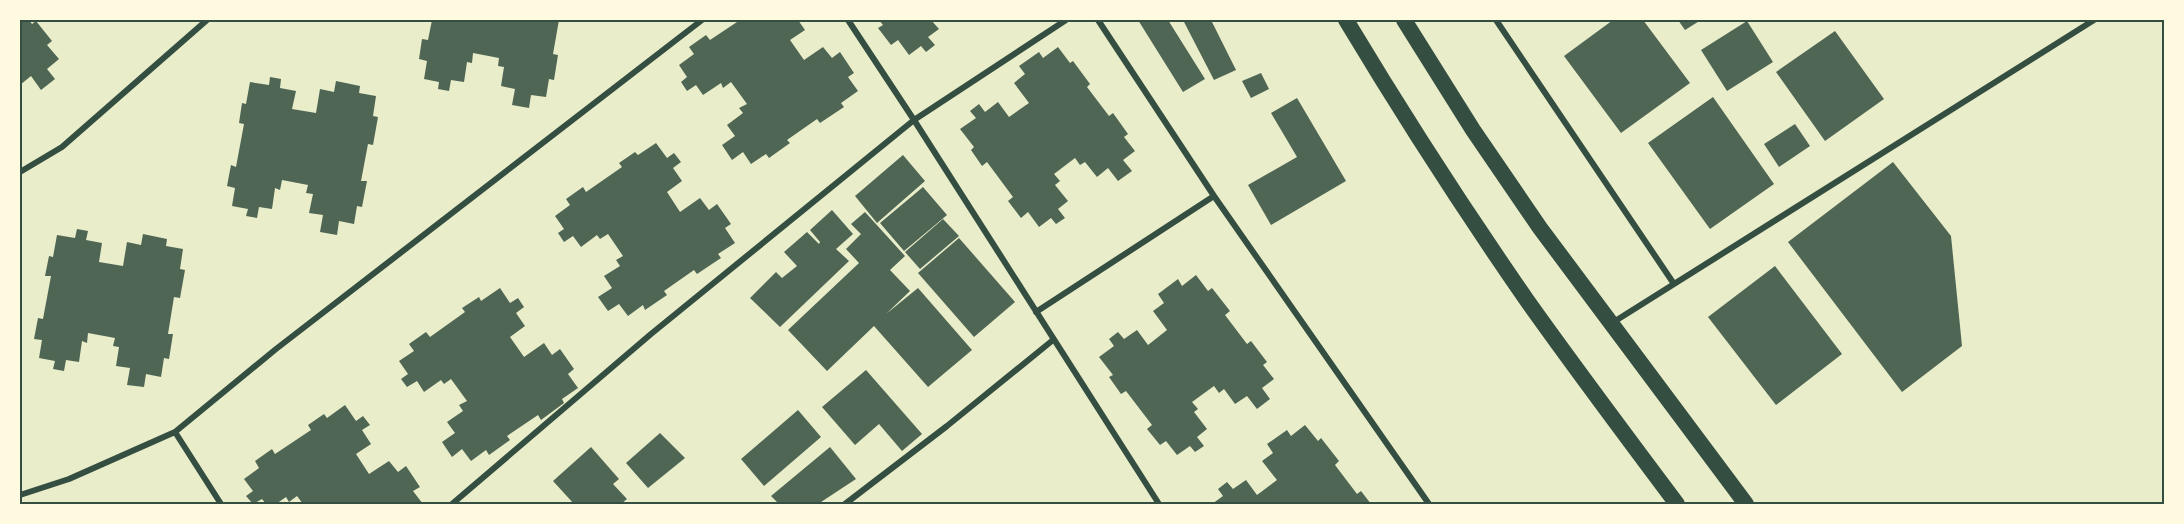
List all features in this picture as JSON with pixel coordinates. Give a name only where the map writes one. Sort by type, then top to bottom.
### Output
[{"type":"highway","points":[[1346,20],[1395,100],[1527,300],[1677,504]]},
{"type":"highway","points":[[1404,20],[1473,130],[1540,228],[1746,504]]},
{"type":"street","points":[[20,172],[62,147],[207,20]]},
{"type":"street","points":[[20,495],[69,479],[175,432],[276,349],[702,20]]},
{"type":"street","points":[[848,20],[1159,504]]},
{"type":"street","points":[[452,504],[651,334],[914,120],[1066,20]]},
{"type":"street","points":[[1098,20],[1214,196],[1429,504]]},
{"type":"street","points":[[1496,20],[1674,284]]},
{"type":"street","points":[[1610,324],[2094,20]]},
{"type":"street","points":[[1036,312],[1214,196]]},
{"type":"street","points":[[845,504],[947,426],[1053,340]]},
{"type":"street","points":[[175,432],[221,504]]},
{"type":"building","points":[[20,20],[29,20],[32,24],[36,21],[52,41],[47,45],[59,59],[47,69],[55,79],[41,90],[31,76],[20,85]]},
{"type":"building","points":[[432,20],[559,20],[553,54],[558,55],[554,80],[549,79],[546,97],[531,95],[529,108],[512,105],[515,89],[501,86],[504,67],[498,66],[499,58],[473,53],[472,63],[467,62],[464,82],[451,80],[449,91],[438,89],[439,82],[424,79],[427,61],[419,59],[422,39],[428,40]]},
{"type":"building","points":[[740,20],[798,20],[805,30],[790,40],[804,60],[823,47],[832,58],[840,52],[854,73],[848,77],[858,91],[841,103],[844,107],[820,123],[817,119],[787,140],[790,143],[769,158],[766,154],[751,164],[743,152],[732,160],[722,145],[735,136],[727,125],[743,113],[739,108],[747,104],[731,82],[723,88],[721,83],[703,95],[696,85],[687,91],[681,82],[687,77],[679,65],[694,54],[689,47],[706,35],[710,40]]},
{"type":"building","points":[[879,20],[931,20],[939,29],[928,37],[935,45],[926,52],[921,46],[909,55],[898,40],[891,45],[878,28],[883,25]]},
{"type":"building","points":[[1138,20],[1168,20],[1205,79],[1183,92]]},
{"type":"building","points":[[1183,20],[1211,20],[1236,70],[1214,80]]},
{"type":"building","points":[[1613,20],[1643,20],[1690,83],[1621,133],[1564,56]]},
{"type":"building","points":[[1678,20],[1701,20],[1685,30]]},
{"type":"building","points":[[1747,21],[1773,62],[1727,91],[1701,50]]},
{"type":"building","points":[[1835,31],[1884,99],[1825,141],[1776,72]]},
{"type":"building","points":[[1058,47],[1070,63],[1073,61],[1090,84],[1087,87],[1109,116],[1113,113],[1128,134],[1124,137],[1135,151],[1123,160],[1132,171],[1118,181],[1108,168],[1097,177],[1085,162],[1080,165],[1075,158],[1054,174],[1060,181],[1055,185],[1068,201],[1058,209],[1065,218],[1056,224],[1051,218],[1039,227],[1028,212],[1021,218],[1008,201],[1013,197],[987,162],[982,166],[971,150],[974,147],[960,129],[976,118],[970,111],[979,104],[985,112],[998,102],[1009,117],[1029,103],[1014,83],[1025,74],[1019,66],[1039,52],[1043,58]]},
{"type":"building","points":[[1261,73],[1269,89],[1251,98],[1242,81]]},
{"type":"building","points":[[270,77],[281,79],[280,88],[296,91],[292,109],[316,113],[320,89],[334,92],[336,81],[360,86],[359,93],[376,96],[373,116],[378,117],[373,145],[368,144],[361,181],[367,181],[362,207],[357,206],[354,224],[339,221],[337,235],[320,232],[323,215],[309,213],[313,194],[306,193],[308,185],[282,180],[280,190],[275,188],[272,209],[259,207],[257,218],[246,216],[248,209],[232,206],[235,188],[227,186],[231,165],[236,167],[244,124],[239,123],[242,103],[246,104],[250,82],[269,85]]},
{"type":"building","points":[[1713,97],[1774,184],[1710,229],[1648,143]]},
{"type":"building","points":[[1297,98],[1346,181],[1271,225],[1248,185],[1297,157],[1271,113]]},
{"type":"building","points":[[1795,124],[1810,146],[1779,167],[1764,144]]},
{"type":"building","points":[[656,143],[667,158],[674,153],[681,162],[673,168],[682,181],[667,192],[680,212],[700,198],[709,210],[717,204],[731,224],[725,228],[735,243],[718,254],[721,258],[697,274],[694,270],[664,291],[667,295],[645,310],[643,305],[628,316],[619,304],[608,311],[598,297],[612,288],[604,276],[620,266],[616,260],[623,256],[608,234],[600,239],[597,235],[581,247],[573,236],[564,242],[558,233],[564,229],[555,216],[570,205],[566,199],[583,187],[586,192],[622,167],[619,163],[635,152],[638,155]]},
{"type":"building","points":[[903,155],[925,181],[877,223],[855,196]]},
{"type":"building","points":[[1893,162],[1951,236],[1962,346],[1902,392],[1788,242]]},
{"type":"building","points":[[923,187],[947,215],[904,251],[880,223]]},
{"type":"building","points":[[832,210],[853,234],[836,249],[849,261],[780,327],[750,298],[776,272],[782,278],[797,266],[784,252],[807,232],[819,244],[820,242],[810,230]]},
{"type":"building","points":[[865,212],[905,256],[890,270],[910,291],[886,314],[918,288],[972,350],[928,387],[874,326],[827,371],[788,330],[859,263],[846,249],[861,234],[851,224]]},
{"type":"building","points":[[943,219],[959,236],[920,269],[905,252]]},
{"type":"building","points":[[77,229],[88,231],[86,240],[102,243],[99,262],[123,266],[127,242],[141,245],[143,234],[167,239],[166,246],[183,249],[180,269],[185,270],[180,298],[174,297],[168,334],[173,334],[169,359],[164,358],[161,377],[146,374],[144,387],[127,385],[130,368],[116,366],[119,347],[113,346],[115,338],[88,333],[87,343],[82,341],[79,362],[66,360],[64,371],[53,369],[55,361],[39,358],[42,340],[34,339],[38,318],[43,319],[51,276],[45,276],[49,256],[53,257],[57,235],[75,238]]},
{"type":"building","points":[[959,238],[1015,302],[974,337],[918,273]]},
{"type":"building","points":[[1775,266],[1842,354],[1776,405],[1708,317]]},
{"type":"building","points":[[1196,275],[1208,291],[1212,288],[1230,311],[1225,315],[1247,344],[1251,341],[1267,362],[1263,365],[1274,379],[1262,388],[1270,399],[1257,409],[1247,396],[1235,404],[1224,389],[1219,393],[1214,386],[1192,402],[1198,409],[1194,412],[1207,429],[1197,437],[1204,446],[1195,452],[1190,446],[1177,455],[1166,441],[1160,445],[1147,429],[1152,425],[1126,391],[1121,394],[1109,377],[1113,375],[1099,357],[1114,346],[1109,339],[1118,332],[1124,339],[1137,330],[1148,345],[1167,330],[1153,311],[1164,303],[1158,294],[1178,279],[1182,286]]},
{"type":"building","points":[[500,288],[510,303],[518,298],[524,307],[516,313],[525,326],[510,337],[524,357],[544,343],[552,355],[560,349],[574,369],[568,374],[578,388],[562,399],[564,403],[541,420],[538,415],[507,436],[510,440],[489,455],[486,450],[471,461],[462,449],[452,457],[442,442],[455,433],[447,422],[463,411],[459,405],[467,401],[451,379],[444,384],[441,380],[424,392],[417,381],[407,387],[401,379],[408,374],[399,361],[414,351],[409,344],[426,332],[430,337],[465,312],[462,308],[479,297],[481,301]]},
{"type":"building","points":[[866,370],[922,434],[902,451],[879,424],[855,445],[822,407]]},
{"type":"building","points":[[345,405],[356,421],[363,416],[370,425],[362,430],[371,444],[356,454],[369,474],[389,461],[398,472],[406,466],[420,487],[413,491],[423,504],[303,504],[297,496],[289,502],[286,497],[276,504],[266,504],[262,499],[253,504],[246,496],[253,491],[244,479],[259,468],[255,461],[272,449],[275,454],[311,430],[308,425],[324,414],[327,418]]},
{"type":"building","points":[[798,410],[821,437],[764,486],[741,459]]},
{"type":"building","points":[[1305,425],[1318,441],[1321,438],[1339,461],[1335,465],[1357,494],[1361,491],[1371,504],[1212,504],[1223,496],[1218,489],[1227,482],[1233,489],[1246,480],[1257,495],[1277,480],[1262,461],[1273,453],[1267,444],[1287,430],[1291,436]]},
{"type":"building","points":[[660,433],[685,458],[648,488],[626,463]]},
{"type":"building","points":[[591,447],[619,479],[613,484],[627,499],[621,504],[574,504],[553,481]]},
{"type":"building","points":[[830,447],[856,479],[818,504],[779,504],[771,496]]}]
